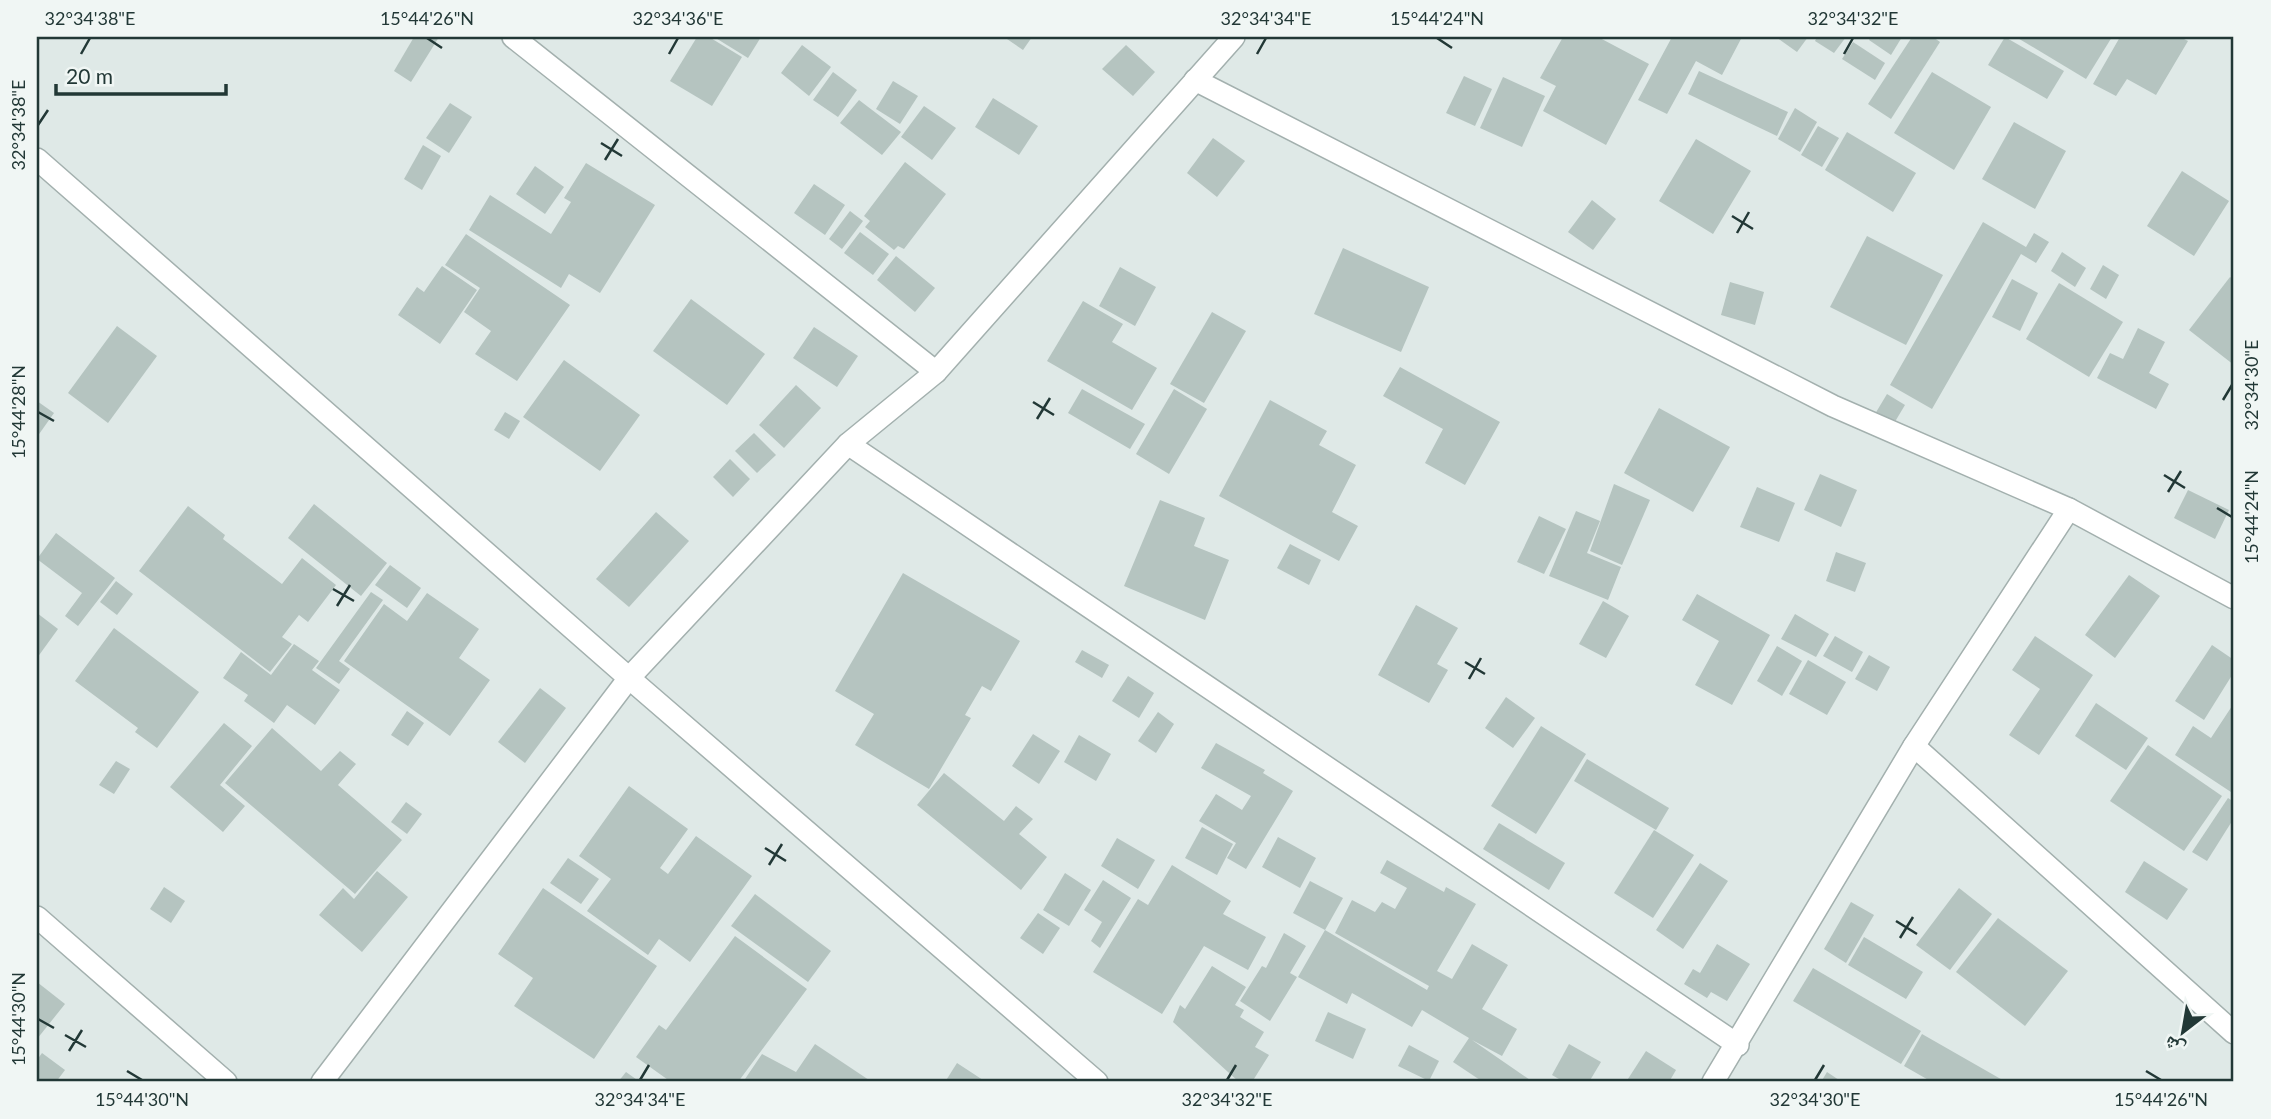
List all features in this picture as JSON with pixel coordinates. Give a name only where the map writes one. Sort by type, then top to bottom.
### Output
[{"type":"street","points":[[513,37],[936,372]]},
{"type":"street","points":[[322,1082],[629,678],[848,444],[936,372],[1234,37]]},
{"type":"street","points":[[1195,80],[1833,406],[2069,509],[2234,598]]},
{"type":"street","points":[[37,159],[629,678],[1097,1082]]},
{"type":"street","points":[[848,444],[1738,1045]]},
{"type":"street","points":[[1713,1082],[1738,1045],[1914,746],[2069,509]]},
{"type":"street","points":[[1914,746],[2234,1033]]},
{"type":"street","points":[[37,917],[226,1082]]},
{"type":"building","points":[[414,37],[439,37],[411,82],[394,71]]},
{"type":"building","points":[[697,37],[709,37],[742,57],[712,106],[670,81]]},
{"type":"building","points":[[714,37],[761,37],[748,58]]},
{"type":"building","points":[[1004,37],[1032,37],[1023,50]]},
{"type":"building","points":[[1563,37],[1598,37],[1649,64],[1606,145],[1543,111],[1556,86],[1540,78]]},
{"type":"building","points":[[1672,37],[1742,37],[1722,75],[1696,61],[1667,114],[1638,100]]},
{"type":"building","points":[[1776,37],[1808,37],[1797,52]]},
{"type":"building","points":[[1817,37],[1846,37],[1834,53],[1815,41]]},
{"type":"building","points":[[1871,37],[1902,37],[1891,55],[1869,40]]},
{"type":"building","points":[[1912,37],[1933,37],[1940,42],[1891,119],[1868,104]]},
{"type":"building","points":[[2005,37],[2064,71],[2047,99],[1988,65]]},
{"type":"building","points":[[2016,37],[2112,37],[2086,79]]},
{"type":"building","points":[[2120,37],[2180,37],[2188,41],[2156,95],[2127,79],[2116,96],[2093,84]]},
{"type":"building","points":[[1853,42],[1885,63],[1875,80],[1842,59]]},
{"type":"building","points":[[802,45],[831,67],[809,96],[781,73]]},
{"type":"building","points":[[1126,45],[1155,72],[1133,96],[1102,69]]},
{"type":"building","points":[[1699,71],[1788,112],[1777,136],[1688,94]]},
{"type":"building","points":[[833,72],[857,90],[838,117],[813,100]]},
{"type":"building","points":[[1932,72],[1991,107],[1954,170],[1894,133]]},
{"type":"building","points":[[1464,76],[1492,89],[1475,126],[1446,113]]},
{"type":"building","points":[[1503,77],[1545,96],[1522,147],[1480,128]]},
{"type":"building","points":[[893,81],[918,96],[900,124],[876,109]]},
{"type":"building","points":[[993,98],[1038,126],[1019,155],[975,127]]},
{"type":"building","points":[[859,100],[901,132],[882,155],[840,123]]},
{"type":"building","points":[[450,103],[472,117],[449,153],[426,138]]},
{"type":"building","points":[[924,106],[956,128],[932,160],[901,137]]},
{"type":"building","points":[[1795,108],[1817,122],[1800,152],[1778,139]]},
{"type":"building","points":[[2014,122],[2066,151],[2035,209],[1982,179]]},
{"type":"building","points":[[1818,126],[1839,138],[1822,167],[1801,155]]},
{"type":"building","points":[[1847,132],[1916,173],[1893,212],[1825,170]]},
{"type":"building","points":[[1213,138],[1245,161],[1217,197],[1187,173]]},
{"type":"building","points":[[1696,139],[1751,171],[1713,234],[1659,201]]},
{"type":"building","points":[[423,145],[441,156],[422,190],[404,179]]},
{"type":"building","points":[[905,162],[946,194],[904,249],[898,246],[894,250],[865,227],[870,221],[864,216]]},
{"type":"building","points":[[586,163],[655,205],[600,293],[569,274],[561,288],[469,230],[490,195],[551,234],[571,202],[564,198]]},
{"type":"building","points":[[535,166],[564,187],[545,214],[516,194]]},
{"type":"building","points":[[2182,171],[2229,201],[2194,256],[2147,226]]},
{"type":"building","points":[[814,184],[845,205],[825,235],[794,213]]},
{"type":"building","points":[[1592,200],[1616,219],[1593,250],[1568,232]]},
{"type":"building","points":[[850,211],[863,221],[842,249],[829,239]]},
{"type":"building","points":[[1983,222],[2026,247],[2034,233],[2049,242],[2036,263],[2021,254],[1932,409],[1890,385]]},
{"type":"building","points":[[860,232],[889,254],[873,275],[844,253]]},
{"type":"building","points":[[466,234],[570,305],[517,381],[475,354],[491,331],[464,312],[480,288],[445,265]]},
{"type":"building","points":[[1867,236],[1943,275],[1906,345],[1830,307]]},
{"type":"building","points":[[1343,248],[1429,287],[1401,352],[1314,314]]},
{"type":"building","points":[[2062,252],[2086,268],[2075,287],[2051,271]]},
{"type":"building","points":[[896,256],[935,288],[915,312],[877,280]]},
{"type":"building","points":[[2103,265],[2119,275],[2106,299],[2090,289]]},
{"type":"building","points":[[442,266],[477,290],[440,344],[398,315],[417,287],[424,292]]},
{"type":"building","points":[[1120,267],[1156,287],[1135,326],[1099,306]]},
{"type":"building","points":[[2230,277],[2234,280],[2234,365],[2189,330]]},
{"type":"building","points":[[2012,279],[2038,293],[2020,331],[1992,317]]},
{"type":"building","points":[[1730,282],[1764,292],[1755,325],[1721,315]]},
{"type":"building","points":[[2059,283],[2123,322],[2089,377],[2026,339]]},
{"type":"building","points":[[691,299],[765,354],[727,405],[653,351]]},
{"type":"building","points":[[1083,301],[1123,324],[1112,342],[1157,368],[1132,410],[1047,361]]},
{"type":"building","points":[[1212,312],[1246,331],[1204,403],[1170,384]]},
{"type":"building","points":[[117,326],[157,356],[108,423],[68,393]]},
{"type":"building","points":[[814,327],[858,356],[837,387],[793,358]]},
{"type":"building","points":[[2138,328],[2165,342],[2149,373],[2169,384],[2156,409],[2097,378],[2110,353],[2123,359]]},
{"type":"building","points":[[564,360],[640,415],[600,471],[523,417]]},
{"type":"building","points":[[1400,367],[1500,422],[1465,485],[1425,463],[1443,429],[1383,396]]},
{"type":"building","points":[[796,385],[821,408],[784,448],[759,425]]},
{"type":"building","points":[[1082,389],[1145,424],[1130,449],[1068,413]]},
{"type":"building","points":[[1174,389],[1207,409],[1169,474],[1136,454]]},
{"type":"building","points":[[1887,394],[1905,405],[1893,425],[1875,414]]},
{"type":"building","points":[[1270,400],[1327,431],[1319,445],[1356,465],[1332,512],[1358,526],[1339,561],[1219,496]]},
{"type":"building","points":[[37,401],[54,413],[37,437]]},
{"type":"building","points":[[1659,408],[1730,447],[1693,512],[1624,473]]},
{"type":"building","points":[[505,412],[520,421],[509,439],[494,430]]},
{"type":"building","points":[[754,433],[776,455],[757,473],[735,451]]},
{"type":"building","points":[[730,459],[750,479],[733,497],[713,477]]},
{"type":"building","points":[[1820,474],[1857,490],[1841,527],[1804,510]]},
{"type":"building","points":[[1614,484],[1650,500],[1622,565],[1590,551]]},
{"type":"building","points":[[1757,487],[1795,503],[1779,542],[1740,527]]},
{"type":"building","points":[[2188,490],[2229,510],[2215,539],[2174,518]]},
{"type":"building","points":[[1160,500],[1205,518],[1194,546],[1229,560],[1205,620],[1124,586]]},
{"type":"building","points":[[314,504],[387,563],[361,596],[288,538]]},
{"type":"building","points":[[188,506],[225,535],[223,539],[282,584],[302,558],[336,585],[308,622],[299,615],[282,637],[292,644],[270,672],[139,571]]},
{"type":"building","points":[[1576,511],[1600,521],[1587,553],[1621,567],[1608,600],[1549,576]]},
{"type":"building","points":[[656,512],[689,541],[629,607],[596,579]]},
{"type":"building","points":[[1539,516],[1566,529],[1544,574],[1517,562]]},
{"type":"building","points":[[56,533],[115,578],[78,626],[65,616],[82,593],[37,559]]},
{"type":"building","points":[[1290,544],[1321,560],[1309,585],[1277,568]]},
{"type":"building","points":[[1836,552],[1866,563],[1855,592],[1826,581]]},
{"type":"building","points":[[390,565],[421,588],[407,608],[375,585]]},
{"type":"building","points":[[903,573],[1020,641],[991,691],[982,686],[965,715],[971,718],[929,789],[855,745],[874,714],[835,691]]},
{"type":"building","points":[[2129,575],[2160,596],[2115,658],[2085,635]]},
{"type":"building","points":[[116,581],[133,594],[117,615],[100,602]]},
{"type":"building","points":[[371,592],[383,600],[339,661],[350,669],[339,684],[316,668]]},
{"type":"building","points":[[427,593],[479,629],[459,658],[490,680],[450,736],[344,661],[384,604],[407,621]]},
{"type":"building","points":[[1697,594],[1770,635],[1732,705],[1695,685],[1719,641],[1682,620]]},
{"type":"building","points":[[1603,601],[1629,616],[1606,658],[1579,644]]},
{"type":"building","points":[[1416,605],[1458,628],[1437,664],[1448,670],[1429,703],[1378,675]]},
{"type":"building","points":[[37,613],[58,629],[37,658]]},
{"type":"building","points":[[1795,614],[1829,634],[1816,657],[1781,639]]},
{"type":"building","points":[[114,628],[199,692],[157,748],[135,732],[138,728],[75,681]]},
{"type":"building","points":[[1835,636],[1863,652],[1852,672],[1823,656]]},
{"type":"building","points":[[2035,636],[2093,675],[2039,755],[2009,735],[2040,689],[2012,670]]},
{"type":"building","points":[[294,644],[319,661],[312,670],[340,690],[315,725],[287,705],[274,723],[244,701],[248,695],[223,678],[241,652],[271,675]]},
{"type":"building","points":[[2212,645],[2234,660],[2234,672],[2204,720],[2175,701]]},
{"type":"building","points":[[1777,646],[1802,661],[1782,696],[1757,681]]},
{"type":"building","points":[[1082,650],[1109,665],[1102,678],[1075,662]]},
{"type":"building","points":[[1869,655],[1890,667],[1877,691],[1855,679]]},
{"type":"building","points":[[1808,660],[1846,682],[1827,715],[1789,694]]},
{"type":"building","points":[[1128,676],[1154,693],[1139,718],[1112,701]]},
{"type":"building","points":[[540,688],[566,708],[525,763],[498,742]]},
{"type":"building","points":[[1506,697],[1535,718],[1513,748],[1485,728]]},
{"type":"building","points":[[2096,703],[2148,738],[2126,770],[2075,736]]},
{"type":"building","points":[[2234,703],[2234,794],[2175,755],[2193,726],[2211,738]]},
{"type":"building","points":[[407,711],[424,723],[408,746],[391,735]]},
{"type":"building","points":[[1158,712],[1174,724],[1156,753],[1138,741]]},
{"type":"building","points":[[224,723],[252,746],[220,785],[245,806],[223,832],[170,787]]},
{"type":"building","points":[[1541,726],[1586,754],[1536,834],[1491,806]]},
{"type":"building","points":[[272,728],[321,771],[340,751],[356,764],[338,785],[402,840],[355,894],[225,783]]},
{"type":"building","points":[[1033,734],[1060,751],[1039,784],[1012,766]]},
{"type":"building","points":[[1079,735],[1111,754],[1096,781],[1064,762]]},
{"type":"building","points":[[1216,743],[1265,770],[1263,773],[1293,791],[1246,869],[1227,858],[1236,843],[1199,821],[1216,794],[1242,810],[1251,796],[1201,768]]},
{"type":"building","points":[[2148,745],[2222,796],[2184,851],[2110,801]]},
{"type":"building","points":[[1587,759],[1669,808],[1656,830],[1574,781]]},
{"type":"building","points":[[116,761],[130,769],[114,794],[99,785]]},
{"type":"building","points":[[944,773],[1004,821],[1016,806],[1033,819],[1019,834],[1047,857],[1021,890],[917,805]]},
{"type":"building","points":[[629,786],[688,829],[660,868],[668,874],[696,836],[752,876],[690,962],[659,939],[648,955],[587,911],[611,879],[579,856]]},
{"type":"building","points":[[2228,798],[2234,802],[2234,818],[2207,861],[2192,852]]},
{"type":"building","points":[[406,802],[422,814],[407,834],[391,822]]},
{"type":"building","points":[[1499,823],[1565,863],[1549,890],[1483,849]]},
{"type":"building","points":[[1202,827],[1233,844],[1217,875],[1185,858]]},
{"type":"building","points":[[1654,830],[1694,855],[1653,918],[1614,893]]},
{"type":"building","points":[[1278,837],[1316,858],[1300,888],[1262,867]]},
{"type":"building","points":[[1117,838],[1155,860],[1138,889],[1101,866]]},
{"type":"building","points":[[568,858],[599,879],[581,904],[550,883]]},
{"type":"building","points":[[1387,860],[1444,892],[1446,887],[1476,904],[1437,971],[1452,979],[1472,944],[1508,965],[1482,1009],[1517,1029],[1502,1056],[1472,1040],[1533,1082],[1483,1082],[1453,1062],[1469,1038],[1422,1010],[1412,1027],[1352,993],[1347,1004],[1298,977],[1325,930],[1427,990],[1429,986],[1335,933],[1352,900],[1375,912],[1382,902],[1395,909],[1407,888],[1380,873]]},
{"type":"building","points":[[2144,861],[2188,889],[2167,920],[2125,892]]},
{"type":"building","points":[[1700,863],[1728,881],[1683,949],[1656,930]]},
{"type":"building","points":[[1172,865],[1231,901],[1223,914],[1266,937],[1248,970],[1204,946],[1162,1014],[1093,972],[1138,899],[1148,905]]},
{"type":"building","points":[[377,871],[408,897],[362,952],[319,915],[343,888],[354,899]]},
{"type":"building","points":[[1065,873],[1091,890],[1069,926],[1043,910]]},
{"type":"building","points":[[1103,880],[1131,898],[1100,948],[1091,941],[1102,922],[1084,910]]},
{"type":"building","points":[[1310,881],[1343,898],[1325,930],[1293,913]]},
{"type":"building","points":[[164,887],[185,901],[171,923],[150,909]]},
{"type":"building","points":[[543,888],[657,966],[594,1059],[514,1006],[533,978],[498,954]]},
{"type":"building","points":[[1959,888],[1992,914],[1950,970],[1916,945]]},
{"type":"building","points":[[755,894],[831,951],[808,982],[731,926]]},
{"type":"building","points":[[1851,902],[1874,915],[1846,963],[1824,949]]},
{"type":"building","points":[[1038,913],[1060,928],[1043,954],[1020,938]]},
{"type":"building","points":[[1998,918],[2068,971],[2025,1026],[1956,972]]},
{"type":"building","points":[[1284,933],[1306,946],[1290,973],[1297,977],[1270,1021],[1240,1001],[1262,966],[1266,968]]},
{"type":"building","points":[[735,936],[807,989],[738,1082],[671,1082],[636,1057],[659,1025],[666,1030]]},
{"type":"building","points":[[1864,937],[1923,972],[1906,999],[1848,965]]},
{"type":"building","points":[[1717,944],[1750,964],[1727,1001],[1711,992],[1707,998],[1684,984],[1693,969],[1700,973]]},
{"type":"building","points":[[1212,966],[1246,987],[1235,1005],[1244,1010],[1240,1017],[1264,1032],[1255,1047],[1269,1055],[1252,1082],[1239,1082],[1173,1022],[1180,1005],[1185,1009]]},
{"type":"building","points":[[1813,968],[1921,1031],[1901,1064],[1793,1001]]},
{"type":"building","points":[[37,982],[65,1004],[37,1039]]},
{"type":"building","points":[[1328,1012],[1366,1029],[1353,1059],[1315,1041]]},
{"type":"building","points":[[1922,1034],[2006,1082],[1932,1082],[1904,1066]]},
{"type":"building","points":[[815,1044],[872,1082],[743,1082],[762,1054],[796,1072]]},
{"type":"building","points":[[1569,1044],[1601,1062],[1589,1082],[1564,1082],[1552,1075]]},
{"type":"building","points":[[1409,1045],[1439,1061],[1429,1081],[1398,1066]]},
{"type":"building","points":[[1646,1051],[1676,1070],[1669,1082],[1626,1082]]},
{"type":"building","points":[[42,1053],[65,1070],[56,1082],[37,1082],[37,1060]]},
{"type":"building","points":[[957,1063],[986,1082],[945,1082]]},
{"type":"building","points":[[626,1072],[640,1082],[618,1082]]},
{"type":"building","points":[[1827,1072],[1842,1082],[1821,1082]]}]
